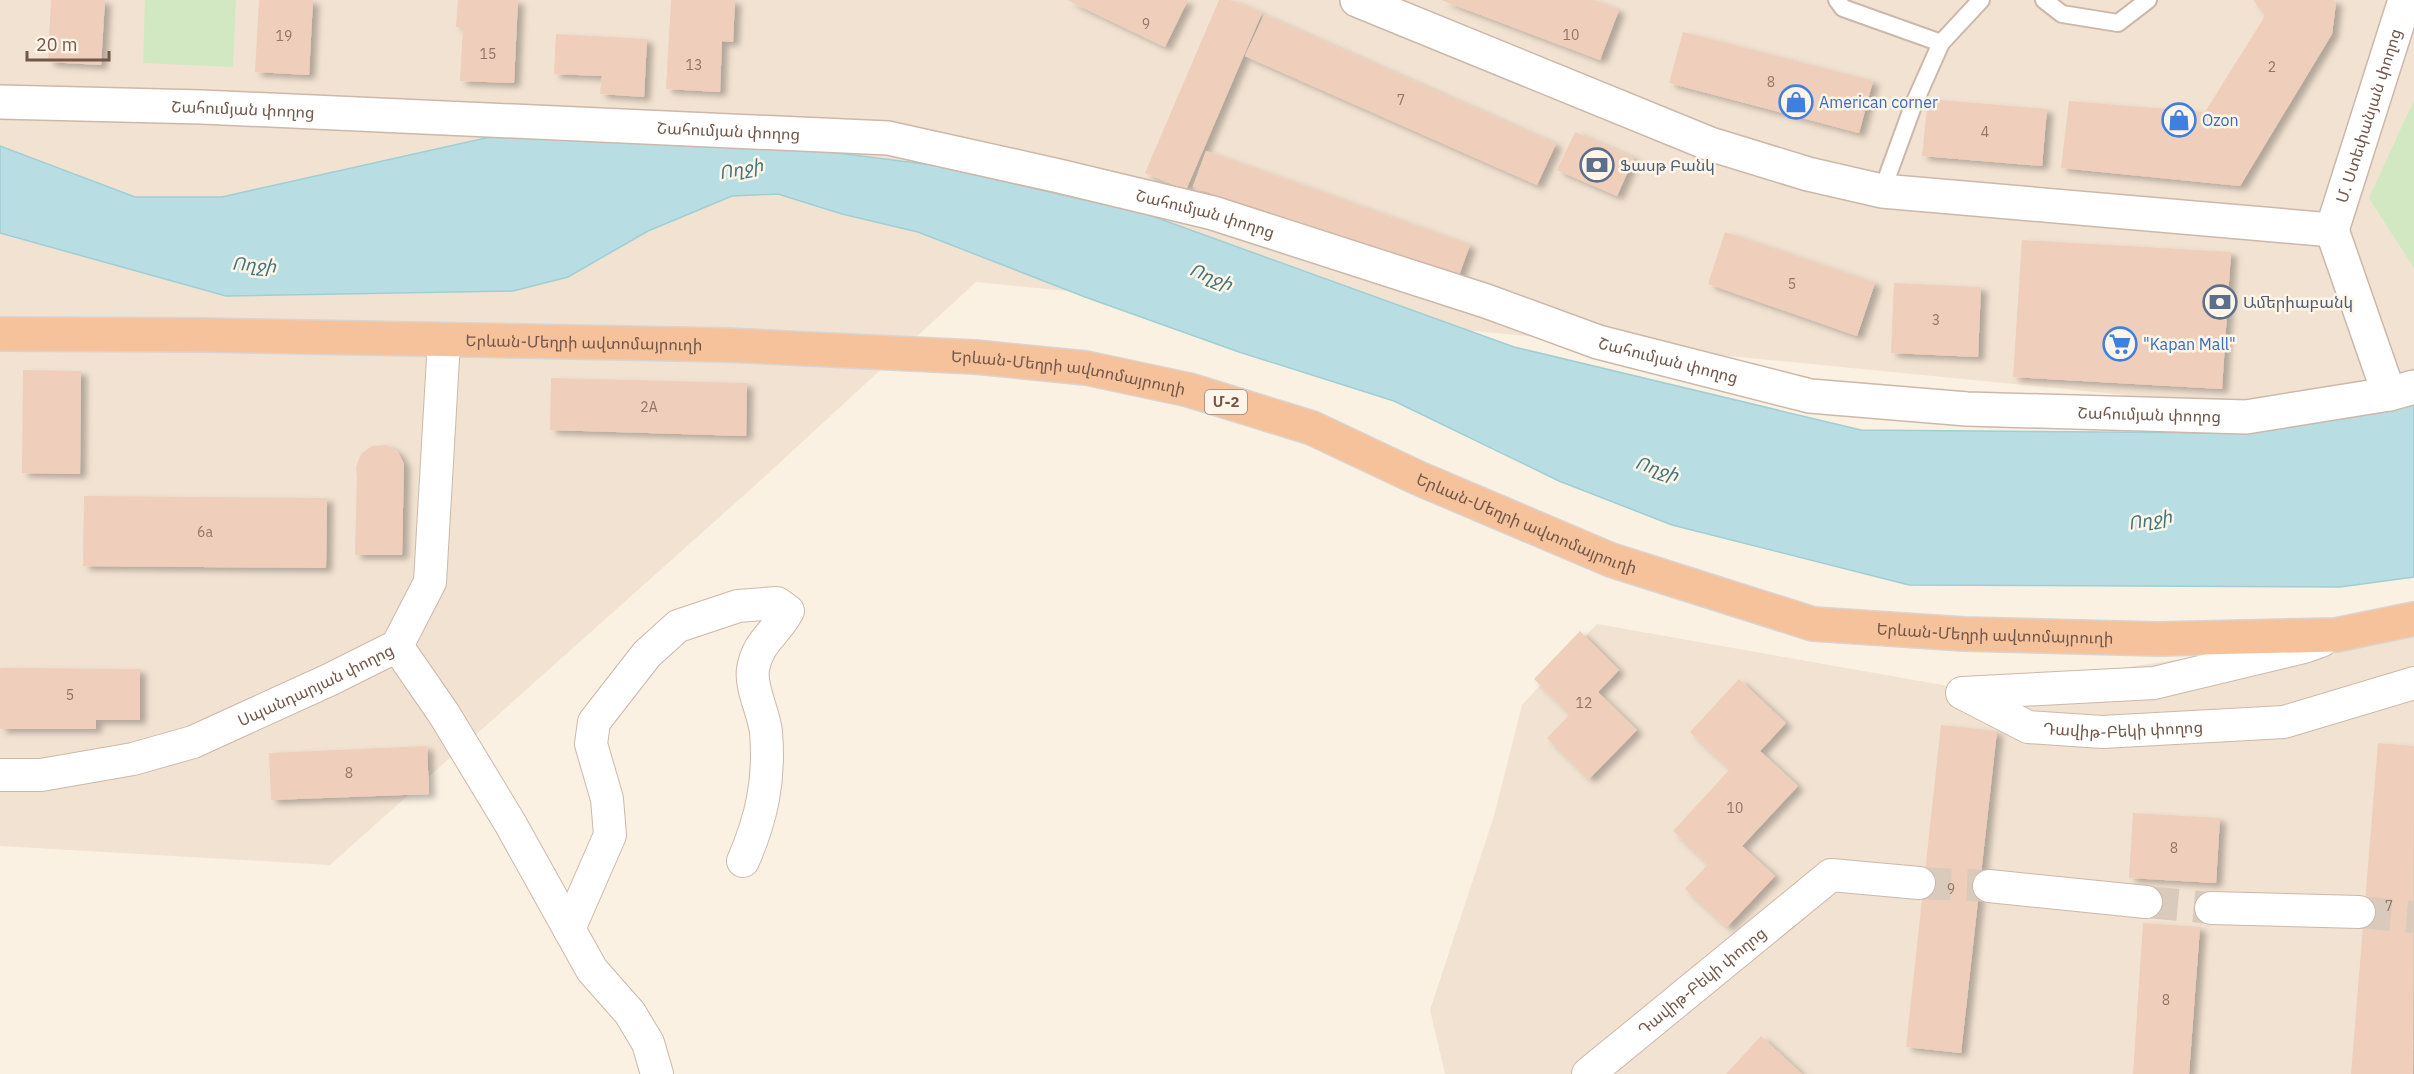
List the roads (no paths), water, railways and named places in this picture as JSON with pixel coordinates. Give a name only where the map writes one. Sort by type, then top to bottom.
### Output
[{"type":"highway","name":"Երևան-Մեղրի ավտոմայրուղի","points":[[0,334],[202,335],[728,345],[975,357],[1086,368],[1189,390],[1312,428],[1418,478],[1611,560],[1813,624],[1964,634],[2158,639],[2336,635],[2414,619]]},
{"type":"street","points":[[1357,0],[1710,144],[1808,174],[1881,191],[2332,230],[2402,391]]},
{"type":"street","name":"Մ. Ստեփանյան փողոց","points":[[2332,230],[2405,0]]},
{"type":"street","name":"Շահումյան փողոց","points":[[0,102],[202,107],[888,138],[1214,213],[1486,301],[1598,342],[1810,396],[1966,409],[2246,417],[2402,391]]},
{"type":"street","name":"Սպանդարյան փողոց","points":[[0,775],[40,775],[64,771],[134,759],[193,742],[397,646],[430,582],[444,341]]},
{"type":"street","points":[[569,929],[610,836],[607,799],[591,744],[594,722],[647,654],[678,627],[738,606],[777,603],[788,611],[781,624],[759,647],[753,672],[766,730],[766,786],[758,828],[743,861]]},
{"type":"street","name":"Դավիթ-Բեկի փողոց","points":[[2336,635],[2304,647],[2154,683],[1962,693],[2028,727],[2102,732],[2284,722],[2414,683]]},
{"type":"street","points":[[397,646],[444,714],[510,823],[592,970],[630,1012],[648,1043],[657,1074]]},
{"type":"street","name":"Դավիթ-Բեկի փողոց","points":[[1588,1074],[1831,875],[1919,883]]},
{"type":"street","points":[[1989,886],[2146,902]]},
{"type":"street","points":[[2211,908],[2360,912]]},
{"type":"lane","points":[[1837,0],[1843,8],[1941,43]]},
{"type":"lane","points":[[1881,191],[1913,106],[1941,43],[1981,0]]},
{"type":"lane","points":[[2044,0],[2062,14],[2118,23],[2148,0]]},
{"type":"water","name":"Ողջի","points":[[499,135],[806,149],[932,165],[1149,215],[1514,347],[1861,430],[2226,433],[2414,404],[2414,577],[2340,587],[1909,585],[1672,525],[1559,481],[1394,401],[1239,352],[1085,297],[918,232],[842,214],[778,194],[732,196],[648,231],[568,277],[513,291],[226,296],[0,233],[0,146],[135,197],[222,197]]},
{"type":"tunnel","points":[[1919,883],[1989,886]]},
{"type":"tunnel","points":[[2146,902],[2211,908]]},
{"type":"tunnel","points":[[2359,912],[2414,917]]},
{"type":"place","name":"American corner","points":[[1796,102]]},
{"type":"place","name":"Ozon","points":[[2179,120]]},
{"type":"place","name":"Ֆասթ Բանկ","points":[[1597,165]]},
{"type":"place","name":"Ամերիաբանկ","points":[[2220,302]]},
{"type":"place","name":"\"Kapan Mall\"","points":[[2120,344]]}]
